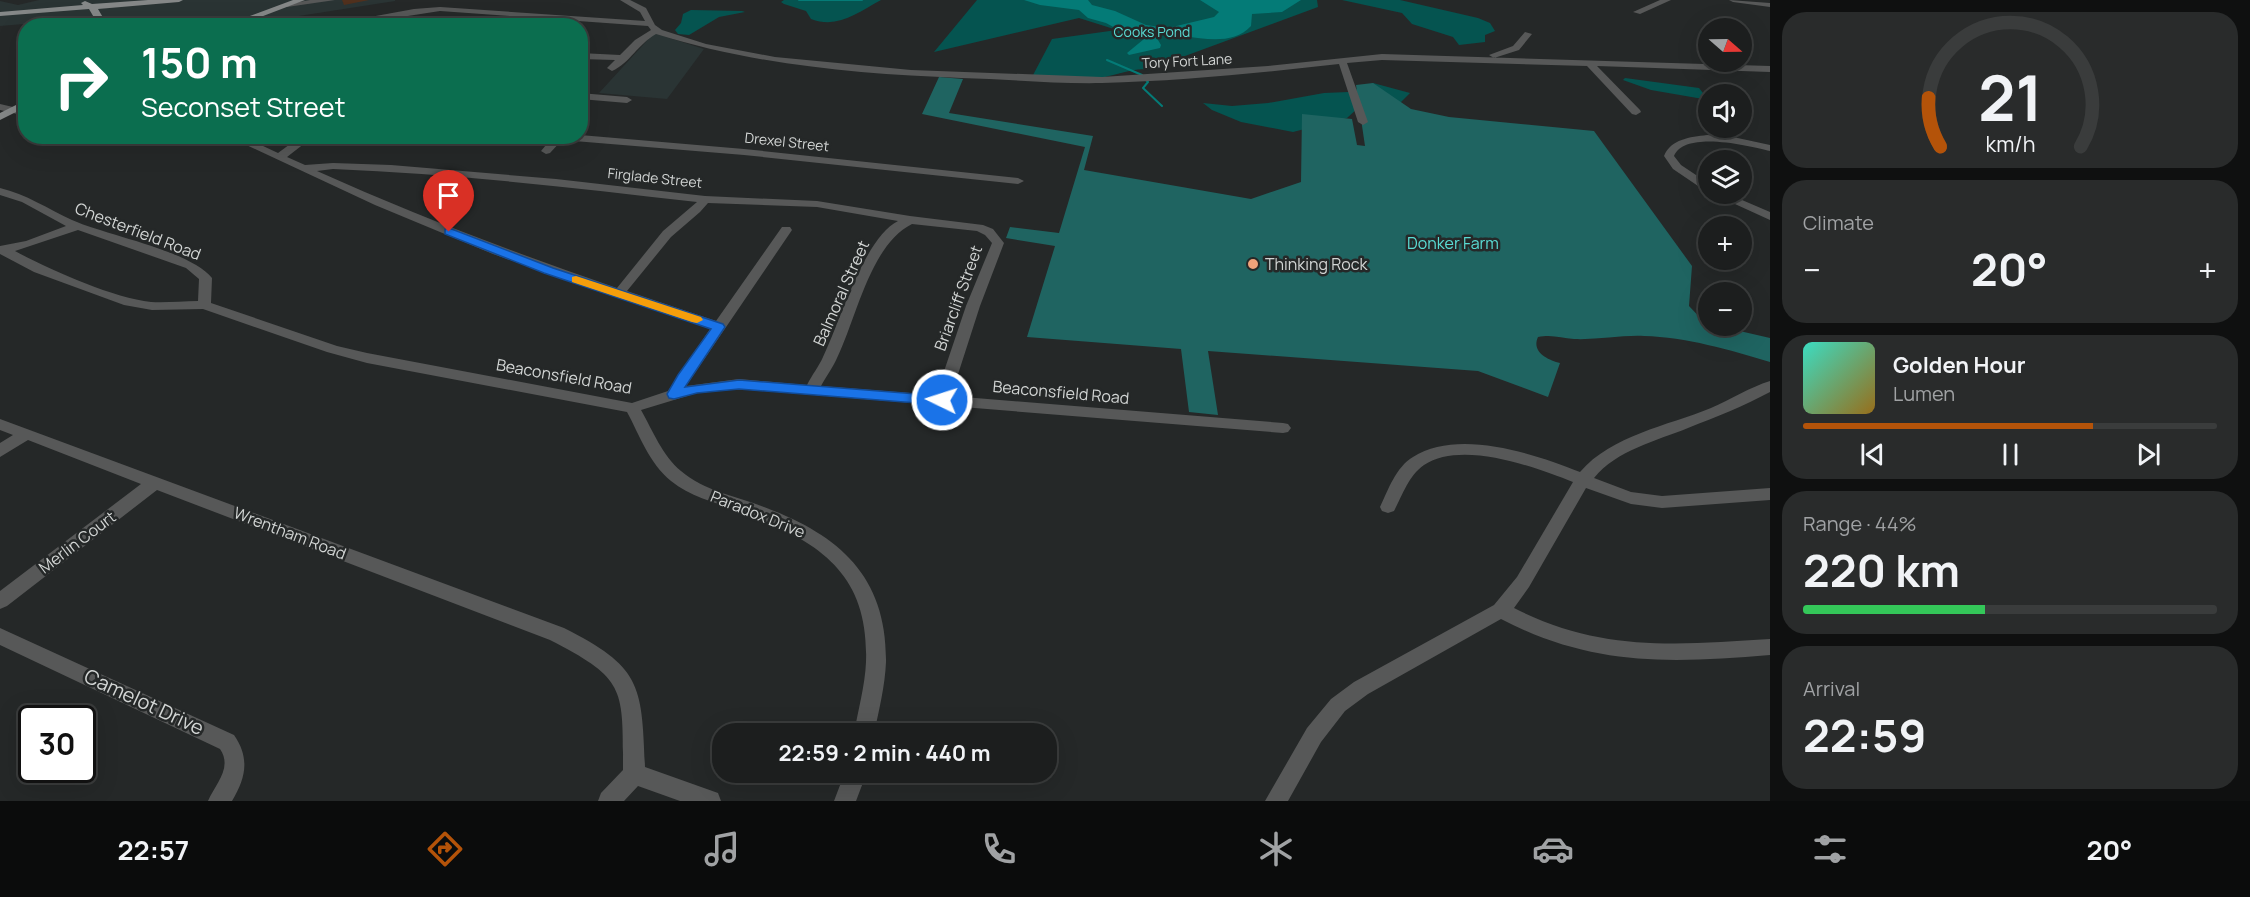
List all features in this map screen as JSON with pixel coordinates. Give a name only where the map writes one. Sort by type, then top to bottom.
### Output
[{"type":"main road","points":[[0,14],[85,3],[180,0]]},
{"type":"main road","points":[[249,18],[301,0]]},
{"type":"main road","points":[[85,3],[95,10],[100,18]]},
{"type":"main road","points":[[0,117],[5,109]]},
{"type":"street","points":[[287,5],[329,0]]},
{"type":"street","name":"Tory Fort Lane","points":[[624,0],[643,10],[654,27],[704,46],[775,60],[911,73],[1109,79],[1268,69],[1382,57],[1770,69]]},
{"type":"street","points":[[1637,12],[1667,0]]},
{"type":"street","points":[[1733,0],[1770,5]]},
{"type":"street","points":[[370,18],[414,10],[440,9],[547,18]]},
{"type":"street","points":[[588,21],[654,27]]},
{"type":"street","points":[[612,68],[625,58],[640,38],[654,27]]},
{"type":"street","points":[[1481,59],[1516,48],[1528,34]]},
{"type":"street","points":[[588,56],[625,58]]},
{"type":"street","points":[[1342,61],[1363,122]]},
{"type":"street","points":[[1588,62],[1636,111]]},
{"type":"street","points":[[588,97],[627,100]]},
{"type":"street","name":"Drexel Street","points":[[588,139],[744,152],[1018,181]]},
{"type":"street","points":[[1698,181],[1673,163],[1669,156],[1672,149],[1681,144],[1704,140],[1729,141],[1770,148]]},
{"type":"street","points":[[249,144],[302,169],[497,251],[719,327]]},
{"type":"street","points":[[278,158],[298,144]]},
{"type":"street","points":[[546,151],[552,144]]},
{"type":"street","name":"Firglade Street","points":[[302,169],[333,166],[391,168],[556,182],[705,199],[817,204],[910,220],[979,228],[989,232],[998,243]]},
{"type":"street","name":"Chesterfield Road","points":[[0,191],[26,200],[77,226],[190,265],[206,278],[204,304]]},
{"type":"street","points":[[619,293],[667,234],[696,210],[705,199]]},
{"type":"street","points":[[1742,204],[1770,216]]},
{"type":"street","name":"Balmoral Street","points":[[811,390],[830,358],[872,258],[894,228],[910,220]]},
{"type":"street","points":[[2,250],[43,240],[77,226]]},
{"type":"street","points":[[674,394],[682,378],[786,230]]},
{"type":"street","name":"Briarcliff Street","points":[[942,400],[973,306],[998,243]]},
{"type":"street","name":"Beaconsfield Road","points":[[2,250],[38,269],[140,305],[204,304],[344,352],[632,408],[674,394],[705,387],[739,384],[1283,428]]},
{"type":"street","points":[[1276,801],[1314,735],[1328,715],[1343,701],[1361,688],[1501,610],[1523,582],[1583,479],[1596,465],[1627,446],[1683,425],[1770,386]]},
{"type":"street","name":"Paradox Drive","points":[[632,408],[640,420],[646,439],[670,472],[714,497],[784,521],[810,534],[827,546],[858,579],[869,598],[875,628],[876,662],[866,723]]},
{"type":"street","name":"Wrentham Road","points":[[0,424],[557,634],[579,645],[609,665],[622,680],[630,710],[634,774]]},
{"type":"street","points":[[0,451],[26,434]]},
{"type":"street","points":[[1388,507],[1409,471],[1418,461],[1446,452],[1475,450],[1505,454],[1536,462],[1617,493],[1657,502],[1770,494]]},
{"type":"street","name":"Merlin Court","points":[[0,600],[154,483]]},
{"type":"street","points":[[1501,610],[1522,622],[1551,633],[1631,652],[1675,654],[1770,647]]},
{"type":"street","name":"Camelot Drive","points":[[0,636],[227,742],[235,756],[235,766],[229,786],[219,801]]},
{"type":"street","points":[[609,801],[634,774],[710,801]]},
{"type":"street","points":[[845,801],[852,783]]},
{"type":"shaded area","points":[[39,0],[395,0],[286,18],[18,18],[18,24],[0,26],[0,1],[18,5]]},
{"type":"shaded area","points":[[1024,0],[1088,0],[1092,5],[1115,11],[1146,25],[1168,28],[1214,17],[1219,12],[1200,0],[1301,0],[1282,12],[1252,14],[1251,26],[1231,38],[1206,39],[1156,33],[1160,48],[1129,55],[1127,53],[1144,39],[1135,31],[1117,29],[1088,18],[1079,10],[1040,5]]},
{"type":"shaded area","points":[[654,33],[704,49],[667,99],[599,93]]},
{"type":"green space","points":[[784,0],[881,0],[839,21],[821,22],[811,19],[806,11],[781,2]]},
{"type":"green space","name":"Cooks Pond","points":[[977,0],[1317,0],[1318,7],[1147,70],[1133,70],[1105,77],[1032,77],[1052,39],[1117,30],[1079,18],[934,52]]},
{"type":"green space","points":[[1342,0],[1400,0],[1478,18],[1490,23],[1495,31],[1485,35],[1485,42],[1459,45],[1453,37],[1412,24],[1402,13]]},
{"type":"green space","points":[[691,10],[745,12],[719,17],[689,35],[678,34],[675,30],[681,23],[683,14]]},
{"type":"green space","name":"Donker Farm","points":[[939,77],[963,79],[949,113],[1093,136],[1084,170],[1251,199],[1301,182],[1302,114],[1352,119],[1357,145],[1365,146],[1356,85],[1373,83],[1411,109],[1449,117],[1594,131],[1692,266],[1689,306],[1698,315],[1698,336],[1752,336],[1752,334],[1770,338],[1770,362],[1708,345],[1660,337],[1574,339],[1543,336],[1538,337],[1536,342],[1539,351],[1551,360],[1560,363],[1548,397],[1478,371],[1208,351],[1218,415],[1189,412],[1181,349],[1027,337],[1055,246],[1006,238],[1010,227],[1059,233],[1085,147],[922,114]]},
{"type":"green space","points":[[1625,78],[1698,88],[1698,98],[1651,90],[1623,80]]},
{"type":"green space","points":[[1373,83],[1410,93],[1397,106],[1358,108],[1347,118],[1293,132],[1241,122],[1212,110],[1203,103],[1232,106],[1268,103],[1324,93],[1348,92]]},
{"type":"waterway","points":[[799,0],[862,0]]},
{"type":"waterway","points":[[1107,60],[1142,75]]},
{"type":"waterway","points":[[1146,80],[1148,82],[1143,88],[1162,106]]},
{"type":"slow traffic","points":[[576,279],[697,320]]},
{"type":"place","name":"Thinking Rock","points":[[1253,264]]},
{"type":"route","points":[[449,232],[549,270],[719,327],[682,378],[674,394],[696,388],[739,384],[942,400]]}]
